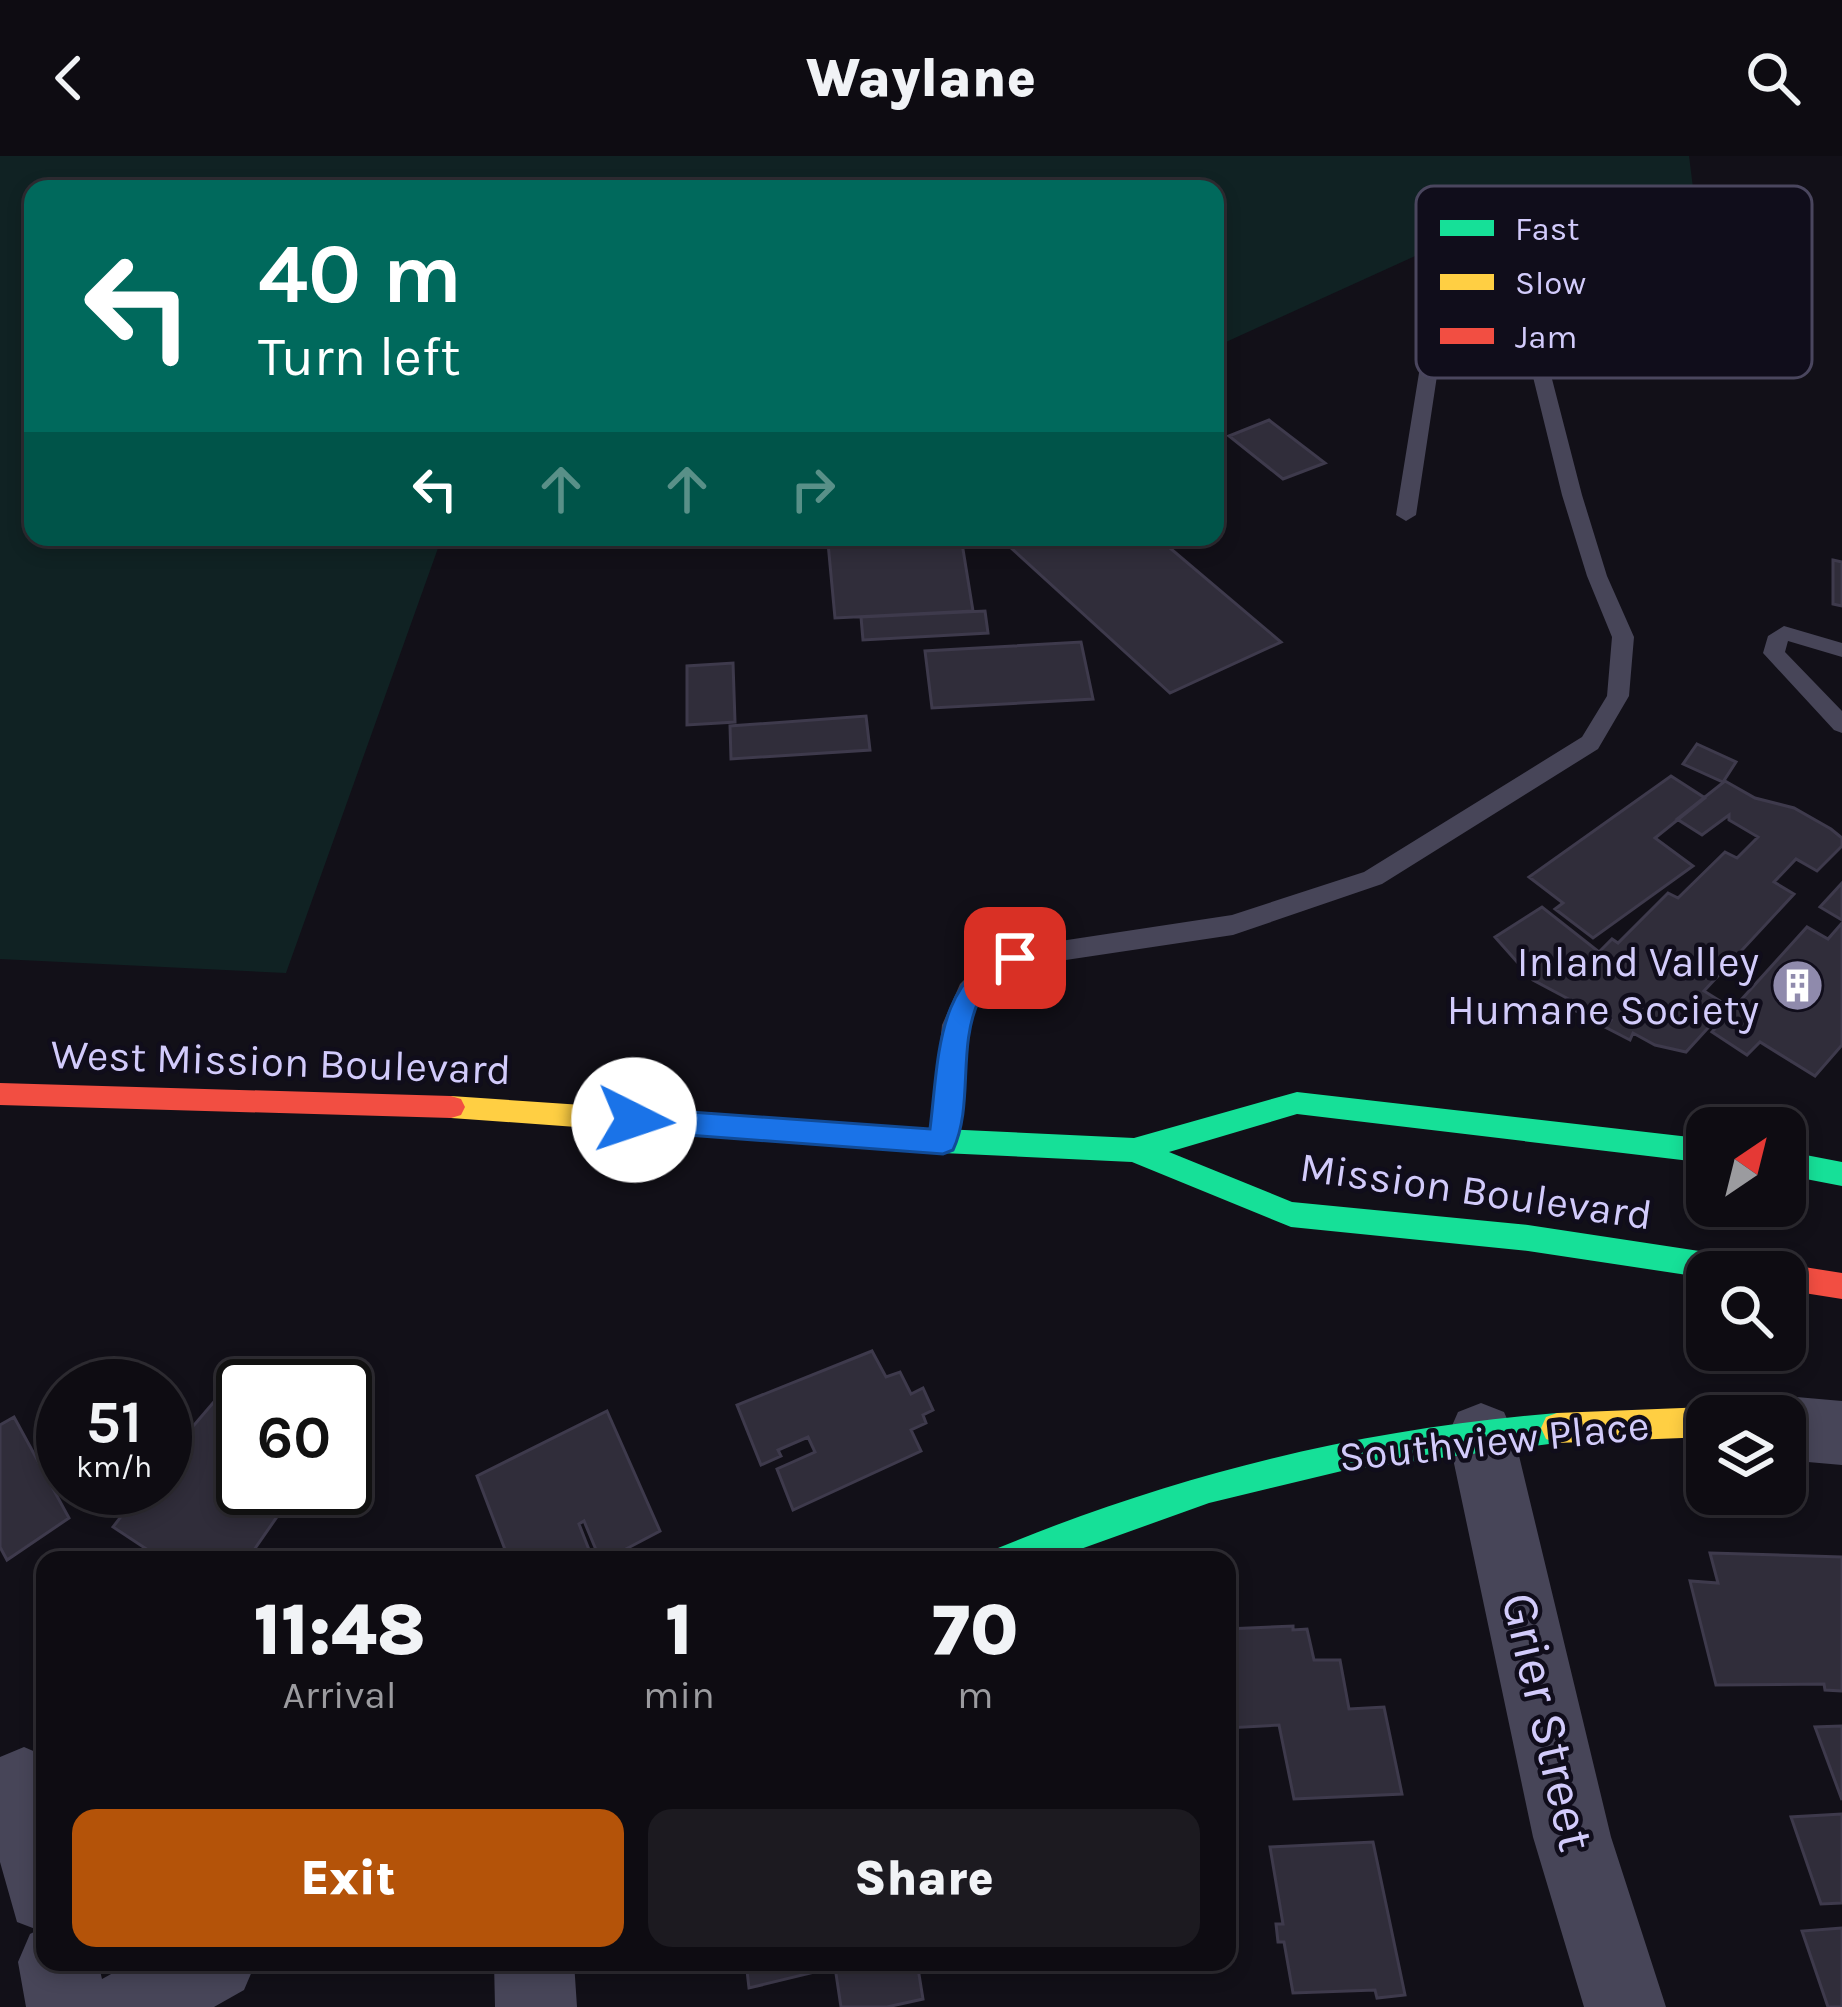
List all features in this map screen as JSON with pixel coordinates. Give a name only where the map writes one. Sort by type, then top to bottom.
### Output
[{"type":"main road","name":"West Mission Boulevard","points":[[0,1094],[457,1107],[943,1142],[1134,1150]]},
{"type":"main road","name":"Mission Boulevard","points":[[1134,1150],[1297,1102],[1686,1148]]},
{"type":"main road","name":"Mission Boulevard","points":[[1134,1150],[1292,1214],[1528,1238],[1686,1262]]},
{"type":"main road","points":[[1806,1167],[1842,1174]]},
{"type":"main road","points":[[1806,1280],[1842,1286]]},
{"type":"main road","name":"Southview Place","points":[[1028,1551],[1089,1521],[1318,1459],[1481,1435],[1686,1423]]},
{"type":"street","points":[[1806,1430],[1842,1433]]},
{"type":"street","name":"Grier Street","points":[[1481,1435],[1572,1837],[1625,2007]]},
{"type":"street","points":[[24,1786],[36,1848]]},
{"type":"street","points":[[60,1971],[67,2007]]},
{"type":"street","points":[[131,2007],[199,1971]]},
{"type":"street","points":[[535,1971],[536,2007]]},
{"type":"lane","points":[[1406,515],[1427,378]]},
{"type":"lane","points":[[943,1142],[956,1028],[970,990],[991,970],[1015,958],[1233,925],[1373,878],[1590,743],[1618,696],[1623,637],[1597,576],[1542,378]]},
{"type":"lane","points":[[1842,650],[1784,633],[1774,653],[1842,725]]},
{"type":"shaded area","points":[[0,156],[1689,156],[1693,186],[1416,186],[1416,256],[1224,343],[1224,180],[24,180],[24,546],[439,546],[286,973],[0,959]]},
{"type":"building","points":[[1269,420],[1325,463],[1283,479],[1229,436]]},
{"type":"building","points":[[828,546],[962,546],[973,611],[835,618]]},
{"type":"building","points":[[1009,546],[1168,546],[1281,642],[1170,693]]},
{"type":"building","points":[[1833,560],[1842,562],[1842,606],[1833,604]]},
{"type":"building","points":[[985,611],[988,633],[863,640],[861,617]]},
{"type":"building","points":[[1081,642],[1093,699],[932,708],[925,651]]},
{"type":"building","points":[[733,663],[735,722],[687,725],[687,666]]},
{"type":"building","points":[[866,716],[870,750],[731,759],[730,726]]},
{"type":"building","points":[[1697,744],[1736,762],[1723,782],[1683,764]]},
{"type":"building","points":[[1671,776],[1705,798],[1655,838],[1693,866],[1593,938],[1555,909],[1563,903],[1529,877]]},
{"type":"building","points":[[1725,781],[1755,798],[1794,808],[1831,829],[1842,838],[1842,846],[1817,871],[1796,859],[1774,882],[1794,894],[1704,991],[1728,1006],[1686,1052],[1655,1045],[1633,1033],[1630,1040],[1605,1027],[1611,1020],[1589,1008],[1584,1015],[1572,1009],[1576,1003],[1533,980],[1495,937],[1542,907],[1599,952],[1612,939],[1618,943],[1668,893],[1678,898],[1725,852],[1737,858],[1758,837],[1729,820],[1729,815],[1702,835],[1677,819]]},
{"type":"building","name":"Inland Valley Humane Society","points":[[1842,883],[1842,920],[1820,907]]},
{"type":"building","name":"Inland Valley Humane Society","points":[[1842,923],[1842,1045],[1815,1076],[1760,1042],[1747,1055],[1712,1032],[1807,927],[1828,939]]},
{"type":"building","points":[[872,1351],[886,1377],[900,1372],[911,1394],[923,1388],[933,1410],[923,1415],[926,1423],[911,1430],[921,1451],[793,1510],[777,1469],[815,1452],[808,1437],[778,1450],[781,1456],[761,1465],[737,1405]]},
{"type":"building","points":[[216,1399],[216,1515],[278,1515],[253,1551],[149,1551],[113,1527],[122,1515],[192,1515],[192,1427]]},
{"type":"building","points":[[607,1411],[660,1531],[622,1551],[596,1551],[584,1521],[579,1524],[590,1551],[506,1551],[477,1476]]},
{"type":"building","points":[[14,1417],[36,1457],[36,1515],[69,1518],[7,1560],[0,1547],[0,1425]]},
{"type":"building","points":[[1710,1553],[1842,1557],[1842,1691],[1825,1690],[1824,1684],[1716,1685],[1690,1581],[1718,1583]]},
{"type":"building","points":[[1236,1629],[1307,1629],[1314,1660],[1340,1660],[1349,1709],[1384,1707],[1402,1794],[1294,1799],[1279,1725],[1236,1727]]},
{"type":"building","points":[[1842,1726],[1842,1800],[1815,1727]]},
{"type":"building","points":[[1842,1814],[1842,1903],[1821,1904],[1791,1817]]},
{"type":"building","points":[[1373,1842],[1405,1995],[1377,1998],[1375,1990],[1293,1993],[1284,1942],[1278,1942],[1276,1924],[1283,1924],[1270,1847]]},
{"type":"building","points":[[1842,1928],[1842,2007],[1828,2007],[1802,1931]]},
{"type":"building","points":[[747,1971],[819,1971],[749,1988]]},
{"type":"building","points":[[836,1971],[918,1971],[923,1999],[887,2007],[841,2007]]},
{"type":"traffic: fast","points":[[921,1140],[1134,1150],[1297,1103],[1686,1149]]},
{"type":"traffic: fast","points":[[1134,1150],[1291,1214],[1528,1238],[1686,1262]]},
{"type":"traffic: fast","points":[[1806,1167],[1842,1174]]},
{"type":"traffic: fast","points":[[1032,1551],[1142,1509],[1277,1470],[1415,1443],[1557,1428]]},
{"type":"traffic: slow","points":[[451,1107],[921,1140]]},
{"type":"traffic: slow","points":[[1557,1428],[1686,1423]]},
{"type":"traffic: jam","points":[[0,1094],[451,1107]]},
{"type":"traffic: jam","points":[[1806,1280],[1842,1286]]},
{"type":"place","name":"Inland Valley Humane Society","points":[[1798,986]]},
{"type":"route","points":[[634,1120],[943,1142],[956,1028],[970,990],[991,970],[1015,958]]}]
